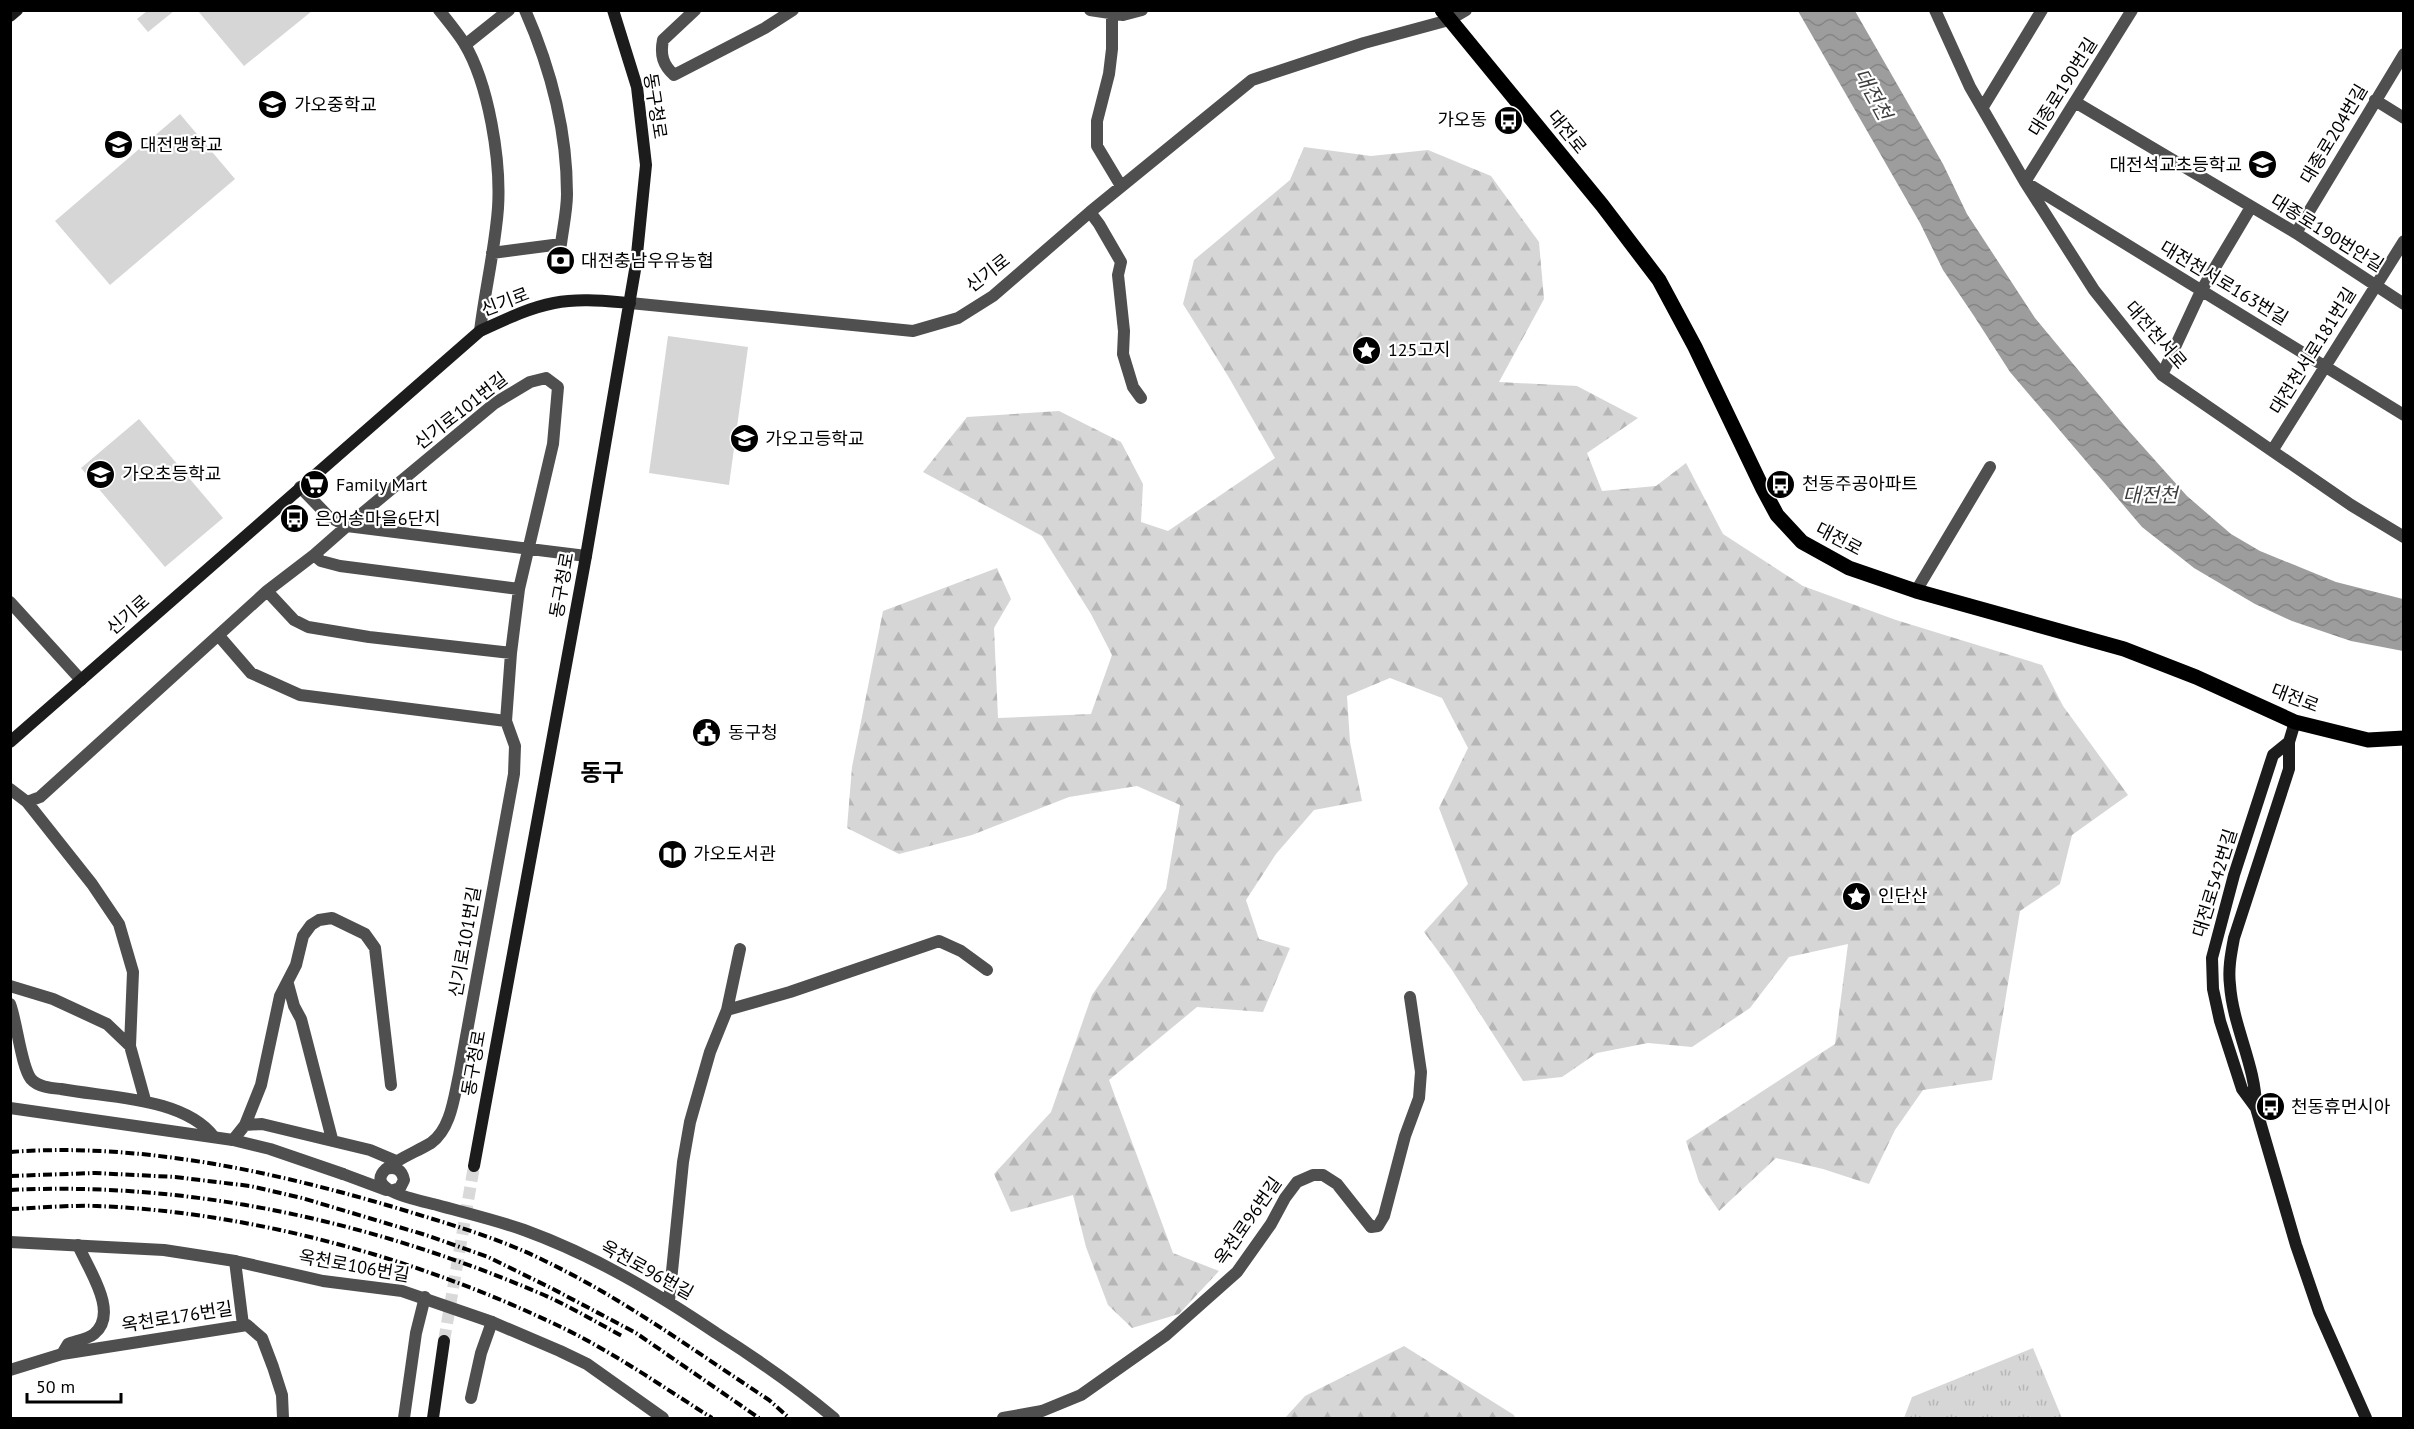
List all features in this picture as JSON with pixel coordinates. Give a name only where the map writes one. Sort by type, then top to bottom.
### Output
[{"type":"main road","points":[[10,16],[17,10]]},
{"type":"main road","name":"동구청로","points":[[474,1166],[586,556],[636,264],[646,165],[637,87],[613,10]]},
{"type":"main road","name":"대전로","points":[[1445,15],[1602,205],[1659,279],[1695,347],[1762,489],[1777,515],[1802,542],[1849,568],[1916,591],[2124,649],[2196,677],[2295,722],[2368,740],[2403,738]]},
{"type":"main road","name":"신기로","points":[[10,742],[480,331],[516,314],[554,303],[585,300],[630,303]]},
{"type":"main road","name":"대전로542번길","points":[[2295,722],[2289,742],[2289,769],[2245,905],[2230,961],[2230,986],[2239,1030],[2256,1089],[2256,1108],[2296,1245],[2319,1312],[2366,1419]]},
{"type":"main road","name":"대전로542번길","points":[[2256,1108],[2242,1089],[2220,1021],[2213,989],[2212,958],[2234,875],[2273,755],[2289,742]]},
{"type":"main road","points":[[433,1419],[444,1341]]},
{"type":"street","points":[[439,10],[465,45],[477,71],[489,114],[498,164],[498,209],[480,331]]},
{"type":"street","points":[[465,45],[509,10]]},
{"type":"street","points":[[492,253],[561,244],[567,195],[561,120],[542,49],[525,10]]},
{"type":"street","points":[[695,10],[663,40],[662,58],[665,68],[674,75],[765,28],[793,10]]},
{"type":"street","points":[[1090,10],[1123,15],[1142,10]]},
{"type":"street","name":"신기로","points":[[630,303],[913,331],[958,318],[993,296],[1090,212],[1252,80],[1466,10]]},
{"type":"street","points":[[1983,107],[2042,10]]},
{"type":"street","name":"대종로190번길","points":[[2025,182],[2132,10]]},
{"type":"street","points":[[1112,14],[1112,49],[1097,121],[1097,146],[1122,186]]},
{"type":"street","name":"대전천서로","points":[[1939,14],[1970,87],[2025,182],[2094,290],[2162,375],[2351,505],[2403,537]]},
{"type":"street","name":"대종로204번길","points":[[2296,233],[2403,54]]},
{"type":"street","points":[[2375,100],[2403,118]]},
{"type":"street","name":"대종로190번안길","points":[[2075,102],[2296,233],[2403,304]]},
{"type":"street","name":"대전천서로163번길","points":[[2025,182],[2403,415]]},
{"type":"street","points":[[2162,375],[2201,291],[2251,207]]},
{"type":"street","points":[[1090,212],[1100,224],[1121,262],[1118,275],[1124,331],[1123,354],[1133,387],[1141,398]]},
{"type":"street","name":"대전천서로181번길","points":[[2272,451],[2403,241]]},
{"type":"street","name":"신기로101번길","points":[[346,526],[495,403],[530,382],[546,378],[558,387],[558,408],[553,444],[519,589],[511,653],[506,721],[515,746],[514,774],[459,1075],[449,1116],[440,1136],[388,1167]]},
{"type":"street","points":[[1916,591],[1990,467]]},
{"type":"street","points":[[300,487],[329,517],[346,526],[586,556]]},
{"type":"street","points":[[27,802],[40,797],[267,591],[314,555],[346,526]]},
{"type":"street","points":[[314,555],[321,561],[340,566],[519,589]]},
{"type":"street","points":[[267,591],[294,620],[308,627],[369,637],[511,653]]},
{"type":"street","points":[[10,602],[81,680]]},
{"type":"street","points":[[219,636],[251,673],[300,695],[506,721]]},
{"type":"street","points":[[10,789],[27,802],[92,884],[119,924],[133,972],[130,1046],[145,1100]]},
{"type":"street","points":[[232,1140],[245,1125],[261,1085],[280,996],[296,965],[303,936],[311,925],[319,920],[332,918],[365,934],[375,948],[391,1085]]},
{"type":"street","points":[[727,1010],[790,992],[939,941],[961,951],[987,970]]},
{"type":"street","points":[[669,1301],[683,1162],[690,1122],[710,1052],[727,1010],[740,949]]},
{"type":"street","points":[[288,984],[294,1006],[301,1019],[332,1139]]},
{"type":"street","points":[[10,986],[53,999],[107,1024],[130,1046]]},
{"type":"street","name":"옥천로96번길","points":[[1003,1419],[1042,1411],[1081,1395],[1166,1335],[1237,1272],[1297,1182],[1312,1175],[1323,1175],[1337,1184],[1371,1227],[1378,1226],[1384,1216],[1405,1136],[1419,1098],[1421,1072],[1410,997]]},
{"type":"street","points":[[10,1004],[25,1064],[34,1082],[94,1095],[145,1100],[199,1120],[214,1137]]},
{"type":"street","points":[[10,1108],[232,1140],[270,1149],[343,1174],[368,1176],[388,1167],[396,1168],[404,1177],[408,1188],[419,1199]]},
{"type":"street","points":[[245,1125],[262,1124],[332,1139],[370,1150],[388,1167]]},
{"type":"street","points":[[388,1167],[380,1182],[389,1191],[400,1188],[404,1168],[412,1153]]},
{"type":"street","name":"옥천로96번길","points":[[343,1174],[389,1191],[523,1230],[561,1245],[624,1276],[669,1301],[762,1363],[834,1419]]},
{"type":"street","name":"옥천로106번길","points":[[10,1242],[164,1250],[235,1261],[323,1281],[402,1291],[425,1297],[492,1322],[587,1364],[663,1419]]},
{"type":"street","points":[[62,1354],[68,1344],[93,1335],[102,1324],[105,1311],[104,1300],[78,1245]]},
{"type":"street","points":[[235,1261],[243,1325]]},
{"type":"street","points":[[404,1419],[416,1333],[425,1297]]},
{"type":"street","points":[[471,1398],[481,1353],[492,1322]]},
{"type":"street","name":"옥천로176번길","points":[[10,1370],[62,1354],[247,1324],[262,1338],[282,1395],[283,1419]]},
{"type":"green space","points":[[147,11],[174,11],[148,32],[137,19]]},
{"type":"green space","points":[[198,11],[312,11],[244,66]]},
{"type":"green space","points":[[180,114],[235,179],[110,285],[55,221]]},
{"type":"green space","points":[[1304,147],[1371,156],[1428,150],[1491,176],[1539,242],[1544,299],[1499,382],[1577,386],[1638,418],[1587,453],[1602,491],[1656,486],[1686,463],[1723,534],[1803,586],[1896,620],[2042,665],[2063,706],[2128,795],[2072,835],[2060,884],[2020,911],[1992,1080],[1923,1090],[1895,1130],[1869,1184],[1823,1169],[1776,1158],[1719,1211],[1699,1182],[1686,1141],[1835,1044],[1848,944],[1789,957],[1750,1008],[1692,1047],[1648,1043],[1597,1053],[1562,1077],[1523,1081],[1452,970],[1424,932],[1468,884],[1439,808],[1468,748],[1442,698],[1390,678],[1347,696],[1350,742],[1362,801],[1314,810],[1276,854],[1246,900],[1259,939],[1290,948],[1263,1012],[1197,1007],[1109,1080],[1173,1253],[1219,1271],[1179,1314],[1132,1328],[1108,1305],[1086,1247],[1073,1195],[1011,1212],[994,1174],[1051,1112],[1092,995],[1166,889],[1180,805],[1137,786],[1069,797],[972,835],[899,854],[847,828],[852,767],[883,611],[997,568],[1011,599],[994,628],[998,718],[1091,714],[1112,655],[1091,614],[1042,536],[923,472],[967,417],[1059,411],[1121,442],[1143,484],[1141,522],[1168,531],[1275,458],[1183,304],[1194,260],[1290,180]]},
{"type":"green space","points":[[668,336],[748,347],[729,485],[649,473]]},
{"type":"green space","points":[[139,419],[223,518],[165,567],[81,468]]},
{"type":"green space","points":[[1404,1346],[1514,1415],[1515,1418],[1285,1418],[1305,1396]]},
{"type":"green space","points":[[2033,1348],[2062,1418],[1904,1418],[1912,1397]]},
{"type":"water","name":"대전천","points":[[1798,11],[1855,11],[1943,164],[1967,214],[2035,318],[2128,430],[2187,496],[2231,534],[2260,551],[2336,582],[2403,599],[2403,651],[2351,641],[2292,621],[2255,604],[2194,568],[2142,527],[2010,372],[1943,270],[1920,223]]},
{"type":"tunnel","points":[[444,1341],[474,1166]]},
{"type":"railway","points":[[10,1152],[109,1151],[208,1163],[305,1183],[474,1232],[528,1253],[603,1292],[769,1400],[789,1418]]},
{"type":"railway","points":[[10,1176],[95,1173],[175,1177],[250,1186],[302,1198],[429,1236],[488,1257],[636,1333],[759,1418]]},
{"type":"railway","points":[[10,1190],[78,1189],[146,1192],[280,1211],[410,1245],[474,1267],[548,1297],[622,1336]]},
{"type":"railway","points":[[10,1209],[97,1206],[156,1210],[275,1229],[393,1260],[451,1280],[561,1327],[619,1359],[712,1418]]},
{"type":"place","name":"가오중학교","points":[[273,105]]},
{"type":"place","name":"가오동","points":[[1508,120]]},
{"type":"place","name":"대전맹학교","points":[[119,145]]},
{"type":"place","name":"대전석교초등학교","points":[[2263,165]]},
{"type":"place","name":"대전충남우유농협","points":[[560,261]]},
{"type":"place","name":"125고지","points":[[1367,350]]},
{"type":"place","name":"가오고등학교","points":[[744,439]]},
{"type":"place","name":"가오초등학교","points":[[101,474]]},
{"type":"place","name":"천동주공아파트","points":[[1781,484]]},
{"type":"place","name":"Family Mart","points":[[315,485]]},
{"type":"place","name":"은어송마을6단지","points":[[294,519]]},
{"type":"place","name":"동구청","points":[[707,733]]},
{"type":"place","name":"가오도서관","points":[[672,854]]},
{"type":"place","name":"인단산","points":[[1857,896]]},
{"type":"place","name":"천동휴먼시아","points":[[2270,1107]]},
{"type":"district","name":"동구","points":[[602,773]]}]
